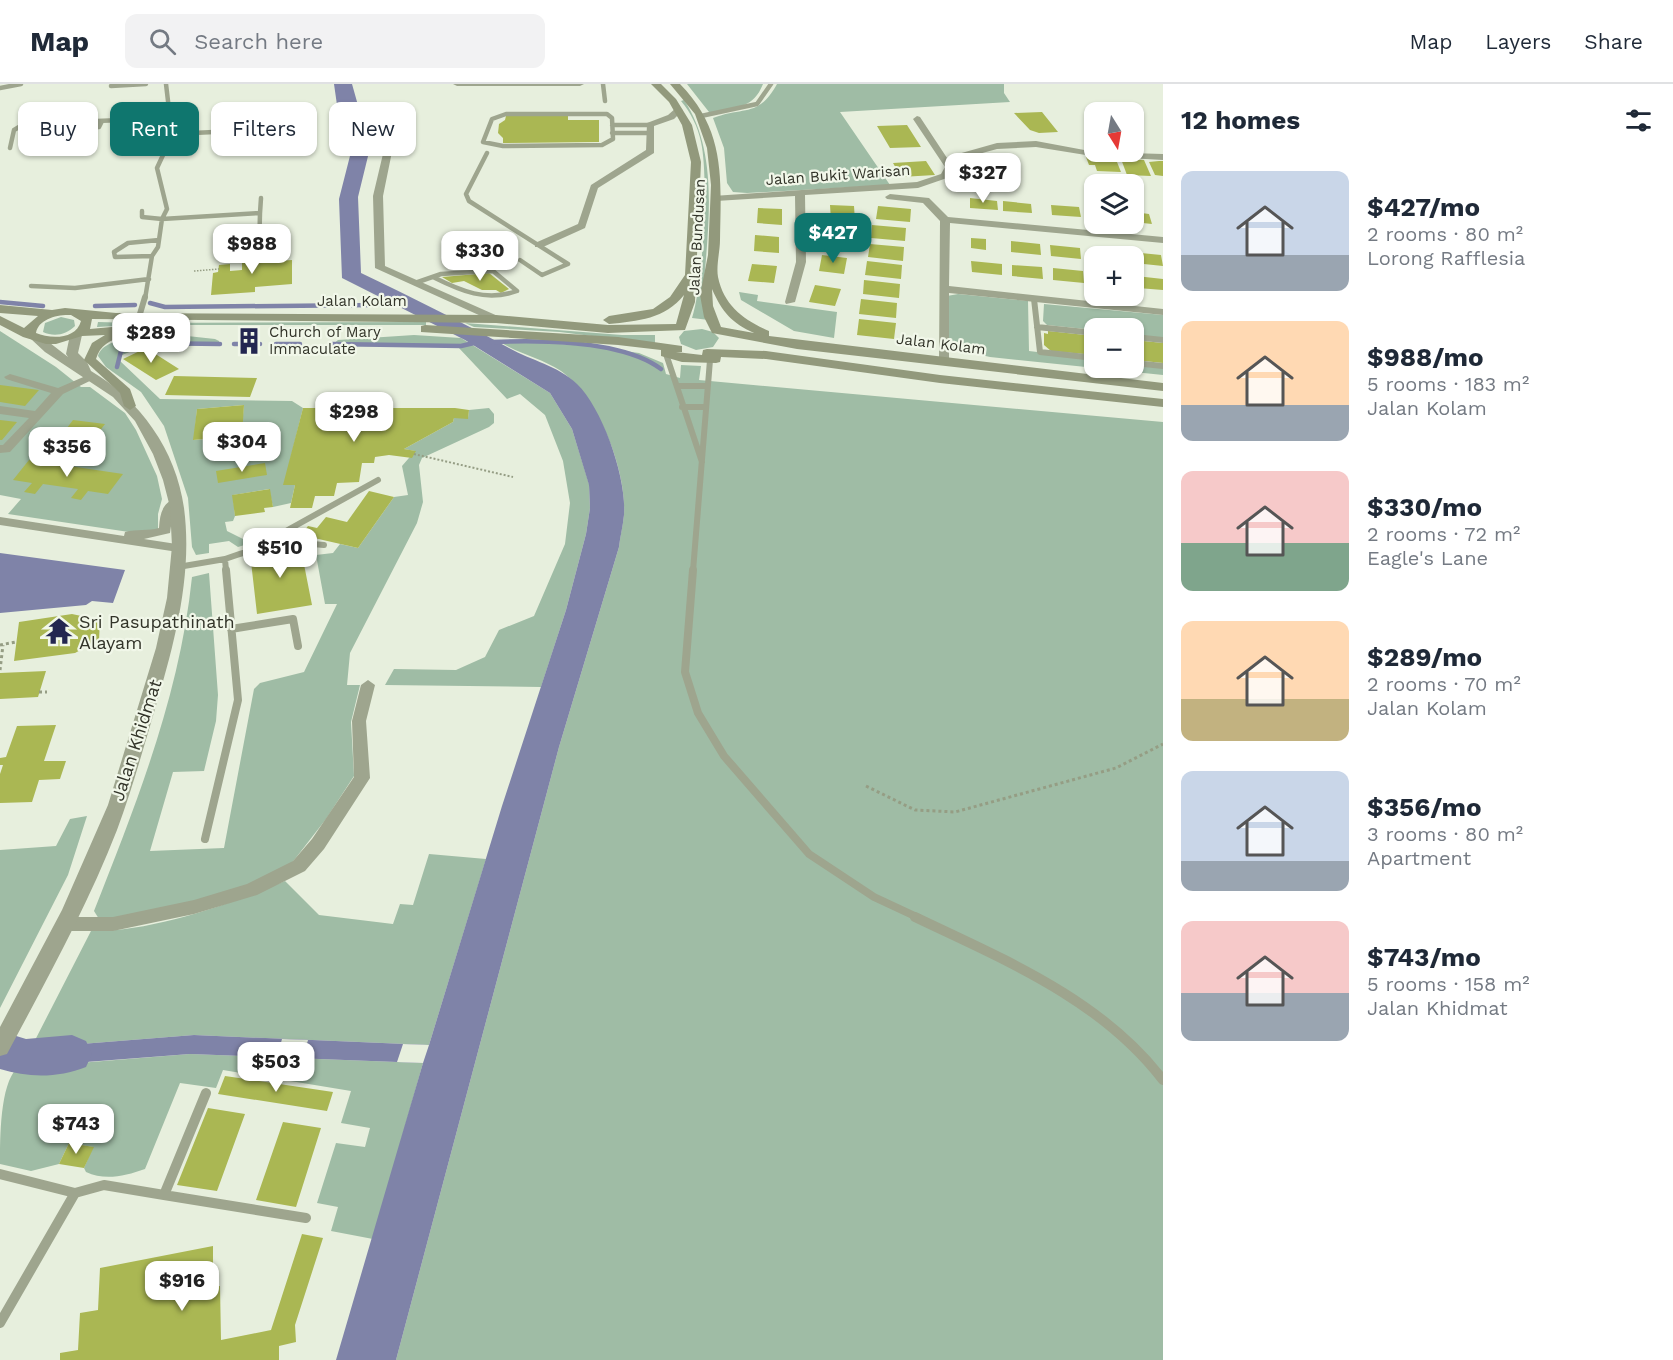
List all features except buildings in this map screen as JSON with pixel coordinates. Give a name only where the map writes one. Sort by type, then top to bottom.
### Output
[{"type":"main road","name":"Jalan Bundusan","points":[[656,84],[679,110],[687,125],[696,162],[689,303],[681,327],[670,337],[672,351]]},
{"type":"main road","name":"Jalan Bundusan","points":[[675,84],[690,98],[701,116],[709,132],[715,156],[716,198],[712,276],[706,290],[716,330]]},
{"type":"main road","points":[[536,321],[610,320],[655,312],[677,299],[692,271]]},
{"type":"main road","points":[[712,276],[717,282],[721,301],[741,323],[775,338],[829,347]]},
{"type":"main road","name":"Jalan Kolam","points":[[0,309],[18,312],[79,314],[142,323],[439,329],[536,321],[608,329],[699,325],[797,345],[1163,387]]},
{"type":"main road","points":[[34,336],[29,330],[38,320],[57,312]]},
{"type":"main road","points":[[78,334],[87,324],[79,314]]},
{"type":"main road","name":"Jalan Kolam","points":[[34,336],[50,341],[142,323],[473,319],[494,325],[708,357],[766,355],[940,379],[1163,403]]},
{"type":"main road","points":[[0,320],[34,336]]},
{"type":"main road","points":[[130,406],[126,392],[90,360],[90,355],[96,344],[142,323]]},
{"type":"main road","points":[[708,357],[722,345],[723,337],[716,330]]},
{"type":"street","points":[[458,84],[580,84]]},
{"type":"street","points":[[539,245],[582,226],[594,187],[651,152],[650,129],[679,110]]},
{"type":"street","points":[[917,119],[950,168]]},
{"type":"street","points":[[664,120],[687,125]]},
{"type":"street","name":"Jalan Bukit Warisan","points":[[716,198],[918,185],[937,181],[961,156],[977,150],[1021,144],[1057,146],[1092,153],[1163,157]]},
{"type":"street","points":[[387,156],[378,196],[380,268],[415,283],[494,325]]},
{"type":"street","points":[[844,190],[846,193],[857,196],[920,198],[928,202],[945,220],[1163,240]]},
{"type":"street","points":[[790,302],[801,262],[800,192]]},
{"type":"street","points":[[943,361],[945,220]]},
{"type":"street","points":[[944,289],[1163,312]]},
{"type":"street","name":"Jalan Khidmat","points":[[78,334],[72,354],[88,374]]},
{"type":"street","name":"Jalan Khidmat","points":[[5,1039],[65,924],[107,831],[153,690],[176,597],[178,567],[176,502],[164,463],[153,441],[130,406],[88,374],[58,357],[34,336]]},
{"type":"street","points":[[0,449],[6,449],[59,392],[88,374]]},
{"type":"street","points":[[10,377],[59,392]]},
{"type":"street","points":[[0,410],[36,415]]},
{"type":"street","points":[[112,537],[149,535],[165,530],[167,511],[176,502]]},
{"type":"street","points":[[0,521],[112,537],[133,544],[178,548]]},
{"type":"street","points":[[65,924],[113,924],[194,907],[251,890],[299,867],[318,844],[362,778],[359,721],[368,685]]},
{"type":"lane","points":[[0,88],[21,84]]},
{"type":"lane","points":[[111,86],[146,84]]},
{"type":"lane","points":[[166,84],[169,102]]},
{"type":"lane","points":[[603,84],[605,101]]},
{"type":"lane","points":[[701,116],[757,104],[771,84]]},
{"type":"lane","points":[[506,114],[606,114],[612,118],[612,125],[611,142],[602,145],[491,146],[483,142],[492,118],[506,114]]},
{"type":"lane","points":[[98,127],[102,120]]},
{"type":"lane","points":[[10,147],[14,130],[25,121],[110,120]]},
{"type":"lane","points":[[612,125],[650,129]]},
{"type":"lane","points":[[612,133],[650,129]]},
{"type":"lane","points":[[487,153],[467,198],[568,264],[542,275],[520,260]]},
{"type":"lane","points":[[142,323],[152,256],[158,247],[162,219],[167,209],[157,168],[164,156]]},
{"type":"lane","points":[[233,254],[260,252],[261,198]]},
{"type":"lane","points":[[142,211],[142,217],[162,219],[260,213]]},
{"type":"lane","points":[[152,256],[121,258],[116,257],[114,252],[118,246],[125,243],[159,240]]},
{"type":"lane","points":[[415,283],[433,277],[493,271],[517,291],[509,295],[476,297],[433,277]]},
{"type":"lane","points":[[31,286],[52,289],[78,288],[148,279]]},
{"type":"lane","points":[[1034,299],[1040,352],[1084,357]]},
{"type":"lane","points":[[1037,327],[1084,332]]},
{"type":"lane","points":[[1144,338],[1163,340]]},
{"type":"lane","points":[[672,351],[682,407],[704,466]]},
{"type":"lane","points":[[708,357],[704,466],[699,488],[685,672],[698,713],[724,756],[809,854],[874,897],[1033,973],[1105,1020],[1144,1054],[1163,1080]]},
{"type":"lane","points":[[1144,364],[1163,366]]},
{"type":"lane","points":[[677,386],[708,386]]},
{"type":"lane","points":[[682,407],[705,406]]},
{"type":"lane","points":[[178,567],[225,559],[257,547],[378,480]]},
{"type":"lane","points":[[257,547],[301,541],[324,545]]},
{"type":"lane","points":[[205,839],[238,700],[225,559]]},
{"type":"lane","points":[[231,629],[293,619],[298,646]]},
{"type":"lane","points":[[164,1195],[206,1093]]},
{"type":"lane","points":[[0,1174],[75,1193],[104,1185],[306,1218]]},
{"type":"lane","points":[[0,1323],[75,1193]]},
{"type":"path","points":[[194,271],[219,269]]},
{"type":"path","points":[[414,454],[422,458],[513,477]]},
{"type":"path","points":[[0,670],[2,645],[16,642]]},
{"type":"path","points":[[39,692],[47,692]]},
{"type":"path","points":[[866,786],[915,810],[933,813],[955,812],[1046,785],[1116,768],[1163,744]]},
{"type":"green space","points":[[687,84],[763,84],[754,98],[744,105],[709,112]]},
{"type":"green space","points":[[777,84],[1004,84],[1004,93],[1010,102],[840,112],[890,185],[733,192],[727,183],[724,148],[713,118],[757,107],[770,95]]},
{"type":"green space","points":[[684,100],[696,122],[703,146],[708,172],[708,224],[703,301],[709,320],[692,318],[702,257],[705,180],[700,136],[694,120],[681,101]]},
{"type":"green space","points":[[739,292],[758,295],[757,301],[837,312],[834,338],[794,331],[741,300]]},
{"type":"green space","points":[[958,294],[1028,301],[1029,351],[1084,358],[1084,367],[990,357],[942,346],[947,296]]},
{"type":"green space","points":[[1044,304],[1163,315],[1163,338],[1144,336],[1144,318],[1084,318],[1084,329],[1047,325],[1043,321]]},
{"type":"green space","points":[[61,317],[74,320],[75,326],[60,334],[43,332],[45,323]]},
{"type":"green space","points":[[98,322],[426,322],[426,325],[97,327]]},
{"type":"green space","points":[[465,323],[622,335],[655,335],[655,344],[560,332],[474,327]]},
{"type":"green space","points":[[702,329],[713,332],[719,338],[713,347],[696,350],[681,344],[679,337],[684,331]]},
{"type":"green space","points":[[0,331],[56,367],[81,387],[90,387],[125,413],[136,430],[157,476],[162,499],[158,514],[158,530],[129,532],[8,514],[21,499],[0,495]]},
{"type":"green space","points":[[178,335],[215,339],[219,341],[219,346],[147,345],[122,355],[119,360],[160,399],[292,401],[303,408],[284,485],[295,485],[291,503],[273,507],[269,489],[233,495],[235,516],[233,521],[225,522],[227,531],[251,543],[238,547],[229,541],[209,544],[209,553],[196,555],[192,547],[188,498],[164,426],[141,392],[106,367],[98,356],[102,349],[121,340],[146,336]],"holes":[[[244,405],[241,436],[194,440],[197,409]]]},
{"type":"green space","points":[[414,335],[461,338],[550,393],[572,429],[589,484],[590,508],[586,534],[566,610],[541,687],[385,685],[394,669],[456,670],[485,657],[499,630],[534,616],[565,544],[570,503],[563,461],[545,415],[520,394],[507,399],[458,347],[331,346],[338,340]]},
{"type":"green space","points":[[499,341],[588,346],[639,353],[663,363],[666,374],[680,378],[681,365],[701,366],[699,380],[1163,422],[1163,1360],[396,1360],[559,747],[619,547],[624,515],[621,477],[615,457],[608,436],[587,398],[561,371]]},
{"type":"green space","points":[[1144,365],[1163,367],[1163,375],[1144,373]]},
{"type":"green space","points":[[489,408],[494,414],[494,423],[422,458],[419,465],[423,502],[417,523],[350,653],[347,685],[360,685],[351,722],[354,776],[326,819],[291,864],[249,886],[194,902],[114,919],[99,919],[94,911],[141,788],[167,705],[178,663],[192,577],[209,573],[218,695],[216,721],[204,771],[173,772],[150,851],[224,848],[254,689],[260,683],[304,672],[337,604],[325,604],[316,555],[333,553],[340,544],[358,548],[394,497],[408,495],[402,466],[415,451],[404,449],[453,422],[454,418],[468,418],[469,410]]},
{"type":"green space","points":[[87,816],[68,875],[0,1008],[0,850],[56,846],[70,819]]},
{"type":"green space","points":[[429,854],[486,859],[429,1045],[194,1035],[31,1048],[91,931],[139,927],[164,922],[240,899],[285,881],[319,915],[393,924],[400,904],[413,905]]},
{"type":"green space","points":[[190,1054],[423,1063],[373,1239],[331,1231],[338,1207],[317,1203],[336,1143],[365,1147],[370,1128],[341,1123],[351,1091],[223,1070],[216,1088],[180,1083],[145,1169],[115,1176],[93,1175],[86,1172],[84,1168],[93,1147],[69,1143],[59,1164],[31,1171],[0,1164],[4,1099],[11,1076],[17,1068]]},
{"type":"water","points":[[334,84],[352,84],[357,102],[337,102]]},
{"type":"water","points":[[350,156],[368,156],[358,197],[361,273],[553,368],[577,384],[587,395],[604,427],[617,464],[624,500],[619,547],[559,747],[396,1360],[336,1360],[423,1063],[190,1054],[21,1067],[31,1048],[194,1035],[429,1045],[502,806],[566,610],[586,534],[590,508],[589,485],[572,429],[550,393],[465,340],[342,278],[339,199]]},
{"type":"water","points":[[0,553],[125,570],[113,603],[92,601],[86,605],[0,613]]},
{"type":"pier","points":[[282,1039],[308,1040],[303,1058],[277,1057]]},
{"type":"pier","points":[[403,1044],[429,1045],[423,1063],[397,1062]]},
{"type":"waterway","points":[[0,302],[43,306]]},
{"type":"waterway","points":[[150,303],[165,307],[372,305],[402,302]]},
{"type":"waterway","points":[[95,306],[135,305]]},
{"type":"waterway","points":[[492,342],[556,342],[603,347],[645,359],[661,369]]},
{"type":"waterway","points":[[117,367],[121,351],[146,343],[220,344]]},
{"type":"waterway","points":[[332,344],[461,346],[474,343]]},
{"type":"waterway","points":[[234,344],[260,344]]},
{"type":"waterway","points":[[276,344],[300,344]]},
{"type":"waterway","points":[[0,1050],[26,1058],[72,1054]]},
{"type":"place","name":"Church of Mary Immaculate","points":[[249,341]]},
{"type":"place","name":"Sri Pasupathinath Alayam","points":[[59,631]]}]
